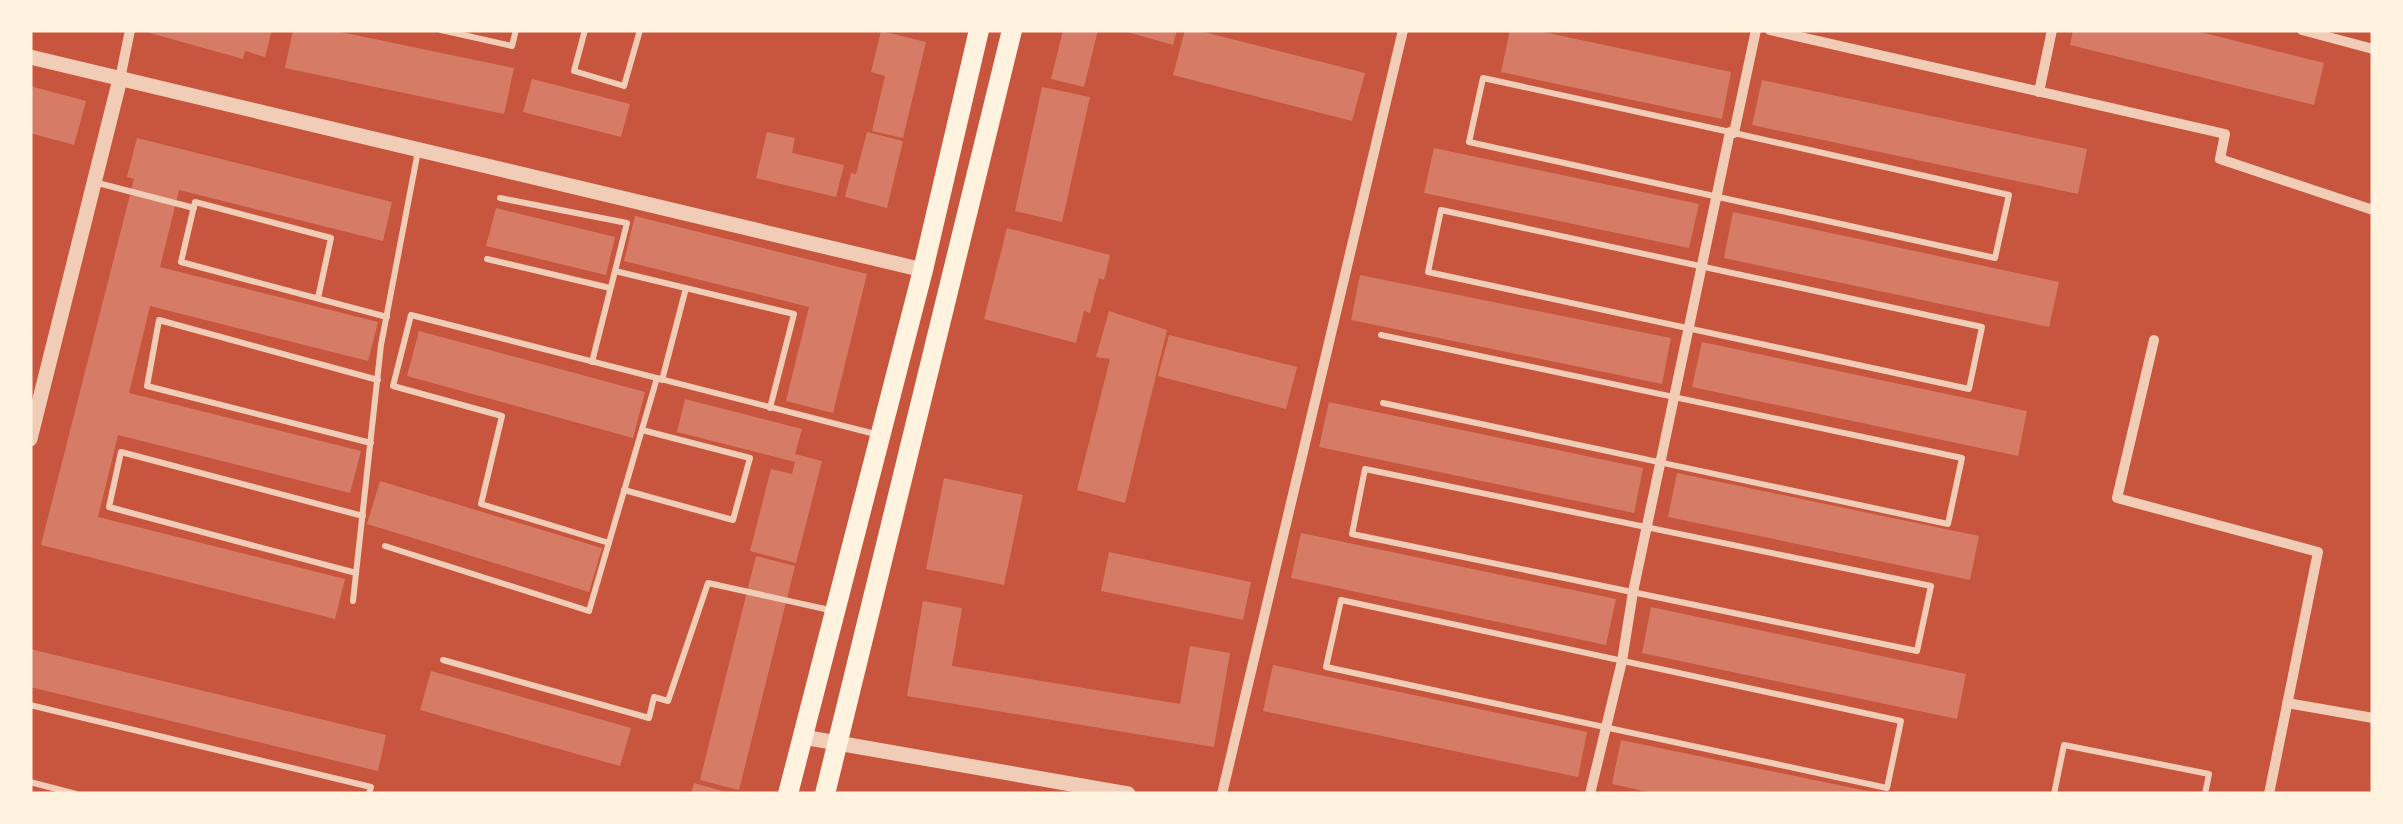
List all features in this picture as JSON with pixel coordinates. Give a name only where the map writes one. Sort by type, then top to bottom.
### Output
[{"type":"main road","points":[[788,794],[923,270],[979,30]]},
{"type":"main road","points":[[825,794],[1012,30]]},
{"type":"street","points":[[30,438],[130,30]]},
{"type":"street","points":[[1222,794],[1403,30]]},
{"type":"street","points":[[1590,794],[1622,661],[1673,397],[1756,30]]},
{"type":"street","points":[[1770,30],[2225,134],[2220,159],[2373,210]]},
{"type":"street","points":[[2039,92],[2052,30]]},
{"type":"street","points":[[2302,30],[2373,48]]},
{"type":"street","points":[[30,57],[923,270]]},
{"type":"street","points":[[2154,340],[2117,498],[2318,552],[2269,794]]},
{"type":"street","points":[[2287,704],[2373,718]]},
{"type":"street","points":[[803,736],[1128,794]]},
{"type":"lane","points":[[441,30],[512,46],[516,30]]},
{"type":"lane","points":[[585,30],[574,72],[624,86],[640,30]]},
{"type":"lane","points":[[1484,78],[2009,195],[1995,258],[1718,197],[1470,142],[1484,78]]},
{"type":"lane","points":[[352,601],[387,317],[418,150]]},
{"type":"lane","points":[[94,182],[194,208]]},
{"type":"lane","points":[[500,198],[627,224],[592,362]]},
{"type":"lane","points":[[318,298],[331,238],[195,202],[182,262],[387,317]]},
{"type":"lane","points":[[1441,210],[1982,327],[1969,389],[1691,329],[1428,272],[1441,210]]},
{"type":"lane","points":[[486,259],[610,288]]},
{"type":"lane","points":[[615,271],[794,314],[770,408]]},
{"type":"lane","points":[[385,546],[589,611],[686,288]]},
{"type":"lane","points":[[609,543],[481,504],[502,416],[393,386],[411,314],[880,436]]},
{"type":"lane","points":[[371,443],[147,386],[159,320],[378,380]]},
{"type":"lane","points":[[1381,335],[1962,458],[1948,524],[1383,404]]},
{"type":"lane","points":[[624,490],[733,520],[750,458],[642,430]]},
{"type":"lane","points":[[356,573],[109,507],[121,452],[363,516]]},
{"type":"lane","points":[[1365,470],[1931,586],[1918,651],[1633,592],[1352,534],[1365,470]]},
{"type":"lane","points":[[444,660],[649,718],[654,697],[668,701],[708,583],[835,611]]},
{"type":"lane","points":[[1340,600],[1901,721],[1886,788],[1606,727],[1326,667],[1340,600]]},
{"type":"lane","points":[[30,705],[371,786],[369,794]]},
{"type":"lane","points":[[2054,794],[2064,745],[2209,774],[2206,794]]},
{"type":"lane","points":[[30,782],[76,794]]},
{"type":"building","points":[[139,30],[272,30],[265,57],[245,51],[243,59]]},
{"type":"building","points":[[293,30],[331,30],[514,68],[504,114],[285,68]]},
{"type":"building","points":[[1063,30],[1098,30],[1084,87],[1051,79]]},
{"type":"building","points":[[1120,30],[1177,30],[1173,45]]},
{"type":"building","points":[[1185,30],[1365,73],[1352,121],[1173,75]]},
{"type":"building","points":[[1510,30],[1534,30],[1731,72],[1722,119],[1501,72]]},
{"type":"building","points":[[2073,30],[2192,30],[2324,63],[2314,105],[2070,45]]},
{"type":"building","points":[[881,31],[926,42],[903,138],[872,131],[885,76],[871,72]]},
{"type":"building","points":[[532,79],[630,104],[621,137],[523,112]]},
{"type":"building","points":[[1762,80],[2087,149],[2078,194],[1752,125]]},
{"type":"building","points":[[30,86],[86,101],[74,145],[30,133]]},
{"type":"building","points":[[1042,87],[1090,97],[1062,222],[1015,211]]},
{"type":"building","points":[[767,132],[795,138],[792,153],[844,165],[836,197],[756,178]]},
{"type":"building","points":[[867,132],[903,141],[887,208],[845,197],[851,173],[856,174]]},
{"type":"building","points":[[137,138],[392,202],[383,241],[179,190],[160,267],[378,322],[368,361],[150,306],[129,393],[361,451],[350,493],[118,435],[98,517],[345,579],[335,619],[41,545],[134,179],[127,177]]},
{"type":"building","points":[[1434,148],[1699,204],[1689,248],[1424,193]]},
{"type":"building","points":[[496,208],[615,237],[606,275],[486,246]]},
{"type":"building","points":[[1733,212],[2059,282],[2049,327],[1724,258]]},
{"type":"building","points":[[635,216],[867,274],[833,413],[786,401],[809,307],[624,261]]},
{"type":"building","points":[[1007,228],[1110,255],[1090,313],[1084,311],[1076,343],[984,319]]},
{"type":"building","points":[[1360,275],[1671,338],[1662,384],[1351,320]]},
{"type":"building","points":[[1109,311],[1167,330],[1125,503],[1077,490],[1110,359],[1096,357]]},
{"type":"building","points":[[419,331],[645,392],[633,438],[407,376]]},
{"type":"building","points":[[1169,335],[1297,367],[1286,409],[1158,376]]},
{"type":"building","points":[[1702,342],[2027,411],[2018,456],[1692,387]]},
{"type":"building","points":[[685,399],[802,429],[795,454],[822,461],[796,563],[750,551],[771,469],[792,474],[795,462],[677,432]]},
{"type":"building","points":[[1329,402],[1643,468],[1634,513],[1319,447]]},
{"type":"building","points":[[1677,473],[1979,536],[1970,580],[1668,517]]},
{"type":"building","points":[[944,478],[1023,495],[1004,585],[926,569]]},
{"type":"building","points":[[380,481],[602,548],[589,592],[367,524]]},
{"type":"building","points":[[1301,533],[1616,599],[1606,645],[1291,578]]},
{"type":"building","points":[[1109,552],[1251,582],[1243,620],[1101,591]]},
{"type":"building","points":[[756,556],[795,566],[739,790],[700,780]]},
{"type":"building","points":[[923,601],[962,608],[952,666],[1180,704],[1190,646],[1230,653],[1214,747],[907,696]]},
{"type":"building","points":[[1651,607],[1966,674],[1957,719],[1642,653]]},
{"type":"building","points":[[30,649],[386,735],[378,771],[30,687]]},
{"type":"building","points":[[1273,665],[1587,732],[1578,777],[1263,711]]},
{"type":"building","points":[[431,671],[631,728],[620,766],[420,710]]},
{"type":"building","points":[[1621,740],[1872,792],[1657,794],[1612,784]]},
{"type":"building","points":[[694,783],[730,793],[730,794],[691,794]]}]
